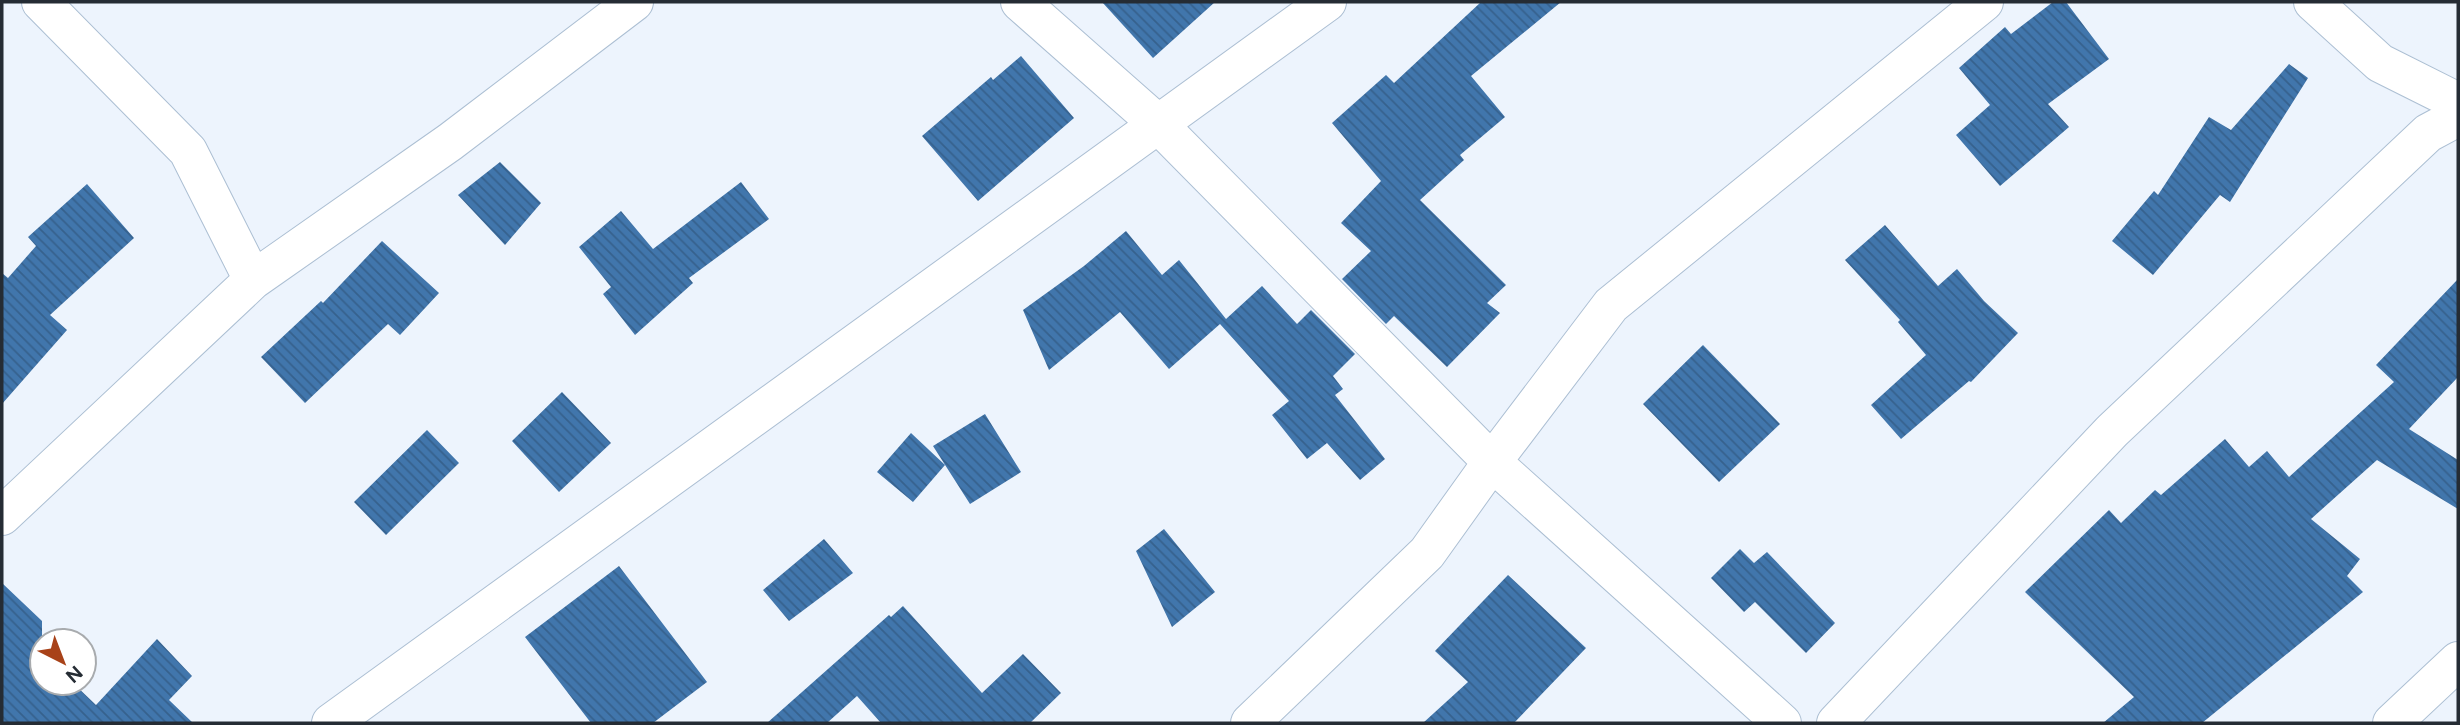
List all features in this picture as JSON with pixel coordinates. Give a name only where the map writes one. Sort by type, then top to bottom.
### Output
[{"type":"street","points":[[2,516],[253,280],[450,142],[634,2]]},
{"type":"street","points":[[1020,2],[1157,123],[1492,462],[1782,723]]},
{"type":"street","points":[[331,723],[1327,2]]},
{"type":"street","points":[[1250,723],[1427,553],[1611,305],[1984,2]]},
{"type":"street","points":[[2313,2],[2379,64],[2458,102]]},
{"type":"street","points":[[47,4],[188,151],[253,280]]},
{"type":"street","points":[[1836,723],[2112,431],[2428,133],[2458,117]]},
{"type":"street","points":[[2392,723],[2458,661]]},
{"type":"building","points":[[1102,2],[1215,2],[1153,58]]},
{"type":"building","points":[[1481,2],[1561,2],[1471,76],[1505,117],[1460,155],[1464,160],[1420,200],[1506,285],[1487,303],[1500,313],[1447,367],[1394,316],[1386,324],[1342,279],[1371,251],[1341,223],[1381,181],[1332,123],[1386,75],[1394,83]]},
{"type":"building","points":[[2053,2],[2066,2],[2109,59],[2048,104],[2069,127],[2000,186],[1956,135],[1990,105],[1959,68],[2005,27],[2011,34]]},
{"type":"building","points":[[1021,56],[1074,118],[978,201],[922,136],[991,77],[993,80]]},
{"type":"building","points":[[2289,64],[2308,78],[2230,202],[2220,195],[2153,275],[2112,241],[2154,191],[2158,195],[2209,117],[2231,130]]},
{"type":"building","points":[[500,162],[541,203],[505,245],[458,195]]},
{"type":"building","points":[[741,182],[769,219],[689,278],[693,283],[635,335],[603,294],[611,287],[579,247],[621,211],[653,249]]},
{"type":"building","points":[[87,184],[134,238],[50,315],[67,330],[2,404],[2,273],[8,278],[36,246],[28,237]]},
{"type":"building","points":[[1885,225],[1938,286],[1957,269],[1984,301],[2018,333],[1971,382],[1901,439],[1871,405],[1926,355],[1898,322],[1900,320],[1845,260]]},
{"type":"building","points":[[1126,231],[1162,275],[1179,260],[1226,319],[1262,286],[1297,324],[1311,310],[1355,354],[1333,376],[1343,389],[1335,395],[1385,459],[1360,480],[1327,443],[1307,459],[1272,415],[1289,401],[1220,324],[1169,369],[1120,312],[1049,370],[1023,310],[1084,266]]},
{"type":"building","points":[[382,241],[439,293],[400,335],[388,324],[305,403],[261,357],[321,301],[323,303]]},
{"type":"building","points":[[2458,279],[2458,377],[2409,429],[2458,460],[2458,509],[2377,460],[2311,519],[2360,559],[2347,576],[2363,592],[2202,723],[2103,723],[2134,697],[2025,592],[2109,510],[2121,523],[2155,490],[2161,495],[2225,439],[2249,467],[2267,451],[2289,477],[2394,382],[2376,365]]},
{"type":"building","points":[[1703,345],[1780,424],[1719,482],[1643,404]]},
{"type":"building","points":[[562,392],[611,443],[559,492],[512,441]]},
{"type":"building","points":[[985,414],[1021,472],[970,504],[933,446]]},
{"type":"building","points":[[427,430],[459,463],[386,535],[354,502]]},
{"type":"building","points":[[911,433],[945,465],[913,502],[877,472]]},
{"type":"building","points":[[1164,529],[1215,592],[1172,627],[1136,551]]},
{"type":"building","points":[[824,539],[853,573],[789,621],[763,590]]},
{"type":"building","points":[[1740,549],[1754,563],[1767,552],[1835,623],[1806,653],[1755,602],[1744,612],[1711,578]]},
{"type":"building","points":[[619,566],[707,682],[653,723],[591,723],[525,637]]},
{"type":"building","points":[[1508,575],[1586,648],[1514,723],[1423,723],[1468,682],[1435,651]]},
{"type":"building","points":[[2,583],[42,621],[42,627],[28,627],[28,697],[88,697],[96,705],[157,639],[192,676],[169,700],[193,723],[2,723]]},
{"type":"building","points":[[903,606],[982,693],[1023,654],[1061,693],[1030,723],[881,723],[857,696],[827,723],[767,723],[889,615],[891,617]]}]
